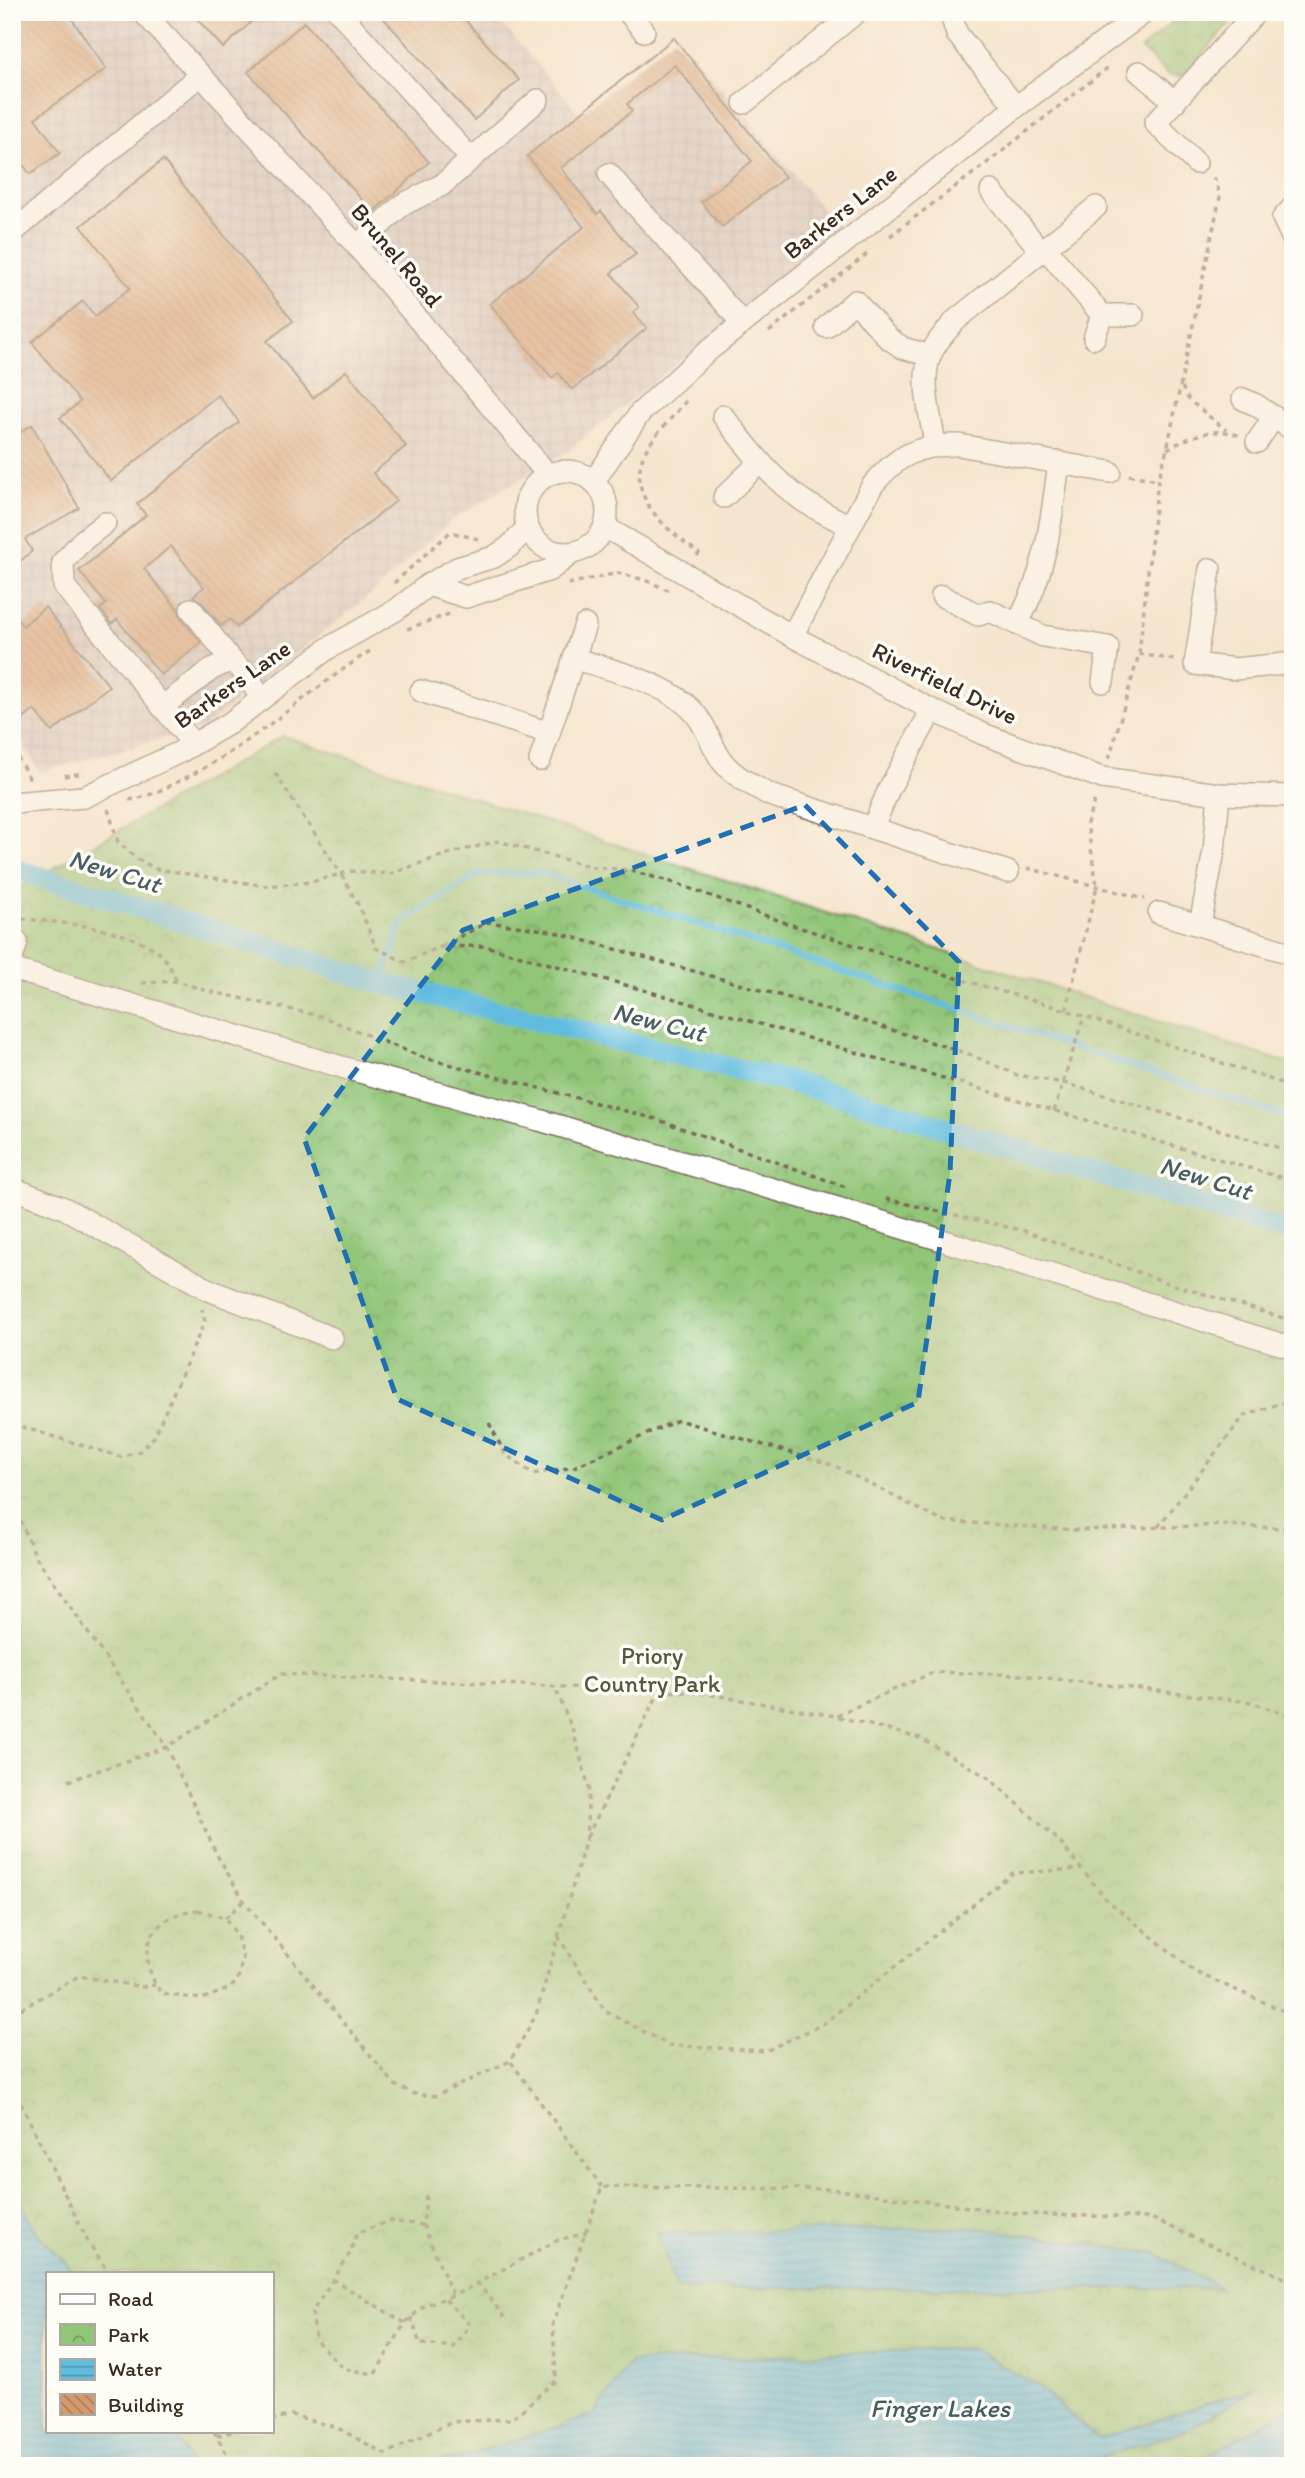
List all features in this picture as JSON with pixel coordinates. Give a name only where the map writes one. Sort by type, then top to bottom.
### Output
[{"type":"street","name":"Brunel Road","points":[[143,12],[357,246],[547,474]]},
{"type":"street","points":[[339,12],[471,159]]},
{"type":"street","points":[[628,12],[644,31]]},
{"type":"street","points":[[744,103],[857,12]]},
{"type":"street","points":[[950,12],[957,34],[1016,107]]},
{"type":"street","points":[[1196,163],[1154,123],[1256,12]]},
{"type":"street","name":"Barkers Lane","points":[[594,481],[640,413],[742,323],[1016,107],[1138,19]]},
{"type":"street","points":[[1139,72],[1175,102]]},
{"type":"street","points":[[12,233],[200,75]]},
{"type":"street","points":[[357,246],[402,205],[442,185],[538,100]]},
{"type":"street","points":[[609,173],[643,216],[742,323]]},
{"type":"street","points":[[991,191],[1102,315],[1133,315]]},
{"type":"street","points":[[935,444],[928,395],[930,356],[939,340],[956,320],[1096,207]]},
{"type":"street","points":[[1288,212],[1293,239]]},
{"type":"street","points":[[826,327],[855,301],[888,338],[903,348],[930,356]]},
{"type":"street","points":[[1094,338],[1102,315]]},
{"type":"street","points":[[1243,400],[1293,430]]},
{"type":"street","points":[[723,416],[760,462],[802,500],[850,526]]},
{"type":"street","points":[[1257,442],[1274,417]]},
{"type":"street","points":[[792,636],[872,486],[887,468],[908,454],[935,444],[959,444],[1110,472]]},
{"type":"street","points":[[724,497],[760,462]]},
{"type":"street","points":[[1017,624],[1038,580],[1048,546],[1059,463]]},
{"type":"street","points":[[566,471],[585,474],[594,481],[605,499],[605,527],[597,541],[583,550],[570,554],[556,553],[544,548],[527,528],[524,518],[528,494],[547,474],[566,471]]},
{"type":"street","points":[[105,523],[82,541],[63,562],[64,586],[193,744]]},
{"type":"street","name":"Riverfield Drive","points":[[605,527],[792,636],[983,734],[1102,778],[1219,794],[1293,796]]},
{"type":"street","name":"Barkers Lane","points":[[12,803],[83,797],[193,744],[230,723],[327,649],[396,610],[428,585],[457,568],[494,557],[509,547],[527,528]]},
{"type":"street","points":[[428,585],[466,597],[550,570],[570,554]]},
{"type":"street","points":[[1210,569],[1195,664],[1235,669],[1293,663]]},
{"type":"street","points":[[942,596],[978,615],[990,611],[1043,636],[1108,647],[1103,682]]},
{"type":"street","points":[[191,609],[231,660],[249,677],[261,699]]},
{"type":"street","points":[[540,760],[585,625]]},
{"type":"street","points":[[575,659],[626,674],[674,696],[693,711],[723,761],[742,779],[770,795],[1008,872]]},
{"type":"street","points":[[162,707],[212,669],[231,660]]},
{"type":"street","points":[[421,691],[549,733]]},
{"type":"street","points":[[873,827],[889,789],[932,710]]},
{"type":"street","points":[[1200,925],[1214,851],[1219,794]]},
{"type":"street","points":[[1159,913],[1293,954]]},
{"type":"street","points":[[12,969],[345,1068],[539,1120],[834,1207],[1293,1348]]},
{"type":"street","points":[[12,1188],[64,1208],[209,1290],[332,1338]]},
{"type":"path","points":[[1138,19],[1174,12]]},
{"type":"path","points":[[886,239],[1115,61]]},
{"type":"path","points":[[1066,1010],[1097,886],[1087,823],[1116,740],[1139,654],[1158,480],[1167,449],[1220,197],[1216,181],[1196,163]]},
{"type":"path","points":[[760,338],[876,247]]},
{"type":"path","points":[[1180,385],[1189,400],[1228,431],[1257,442]]},
{"type":"path","points":[[690,397],[645,451],[638,473],[643,498],[666,529],[699,553]]},
{"type":"path","points":[[1167,449],[1195,434],[1228,431]]},
{"type":"path","points":[[1110,472],[1158,480]]},
{"type":"path","points":[[568,584],[618,573],[645,580],[675,593]]},
{"type":"path","points":[[400,632],[457,611]]},
{"type":"path","points":[[257,735],[379,645]]},
{"type":"path","points":[[1139,654],[1195,664]]},
{"type":"path","points":[[12,748],[32,781]]},
{"type":"path","points":[[275,773],[341,874],[360,908],[376,948],[405,962],[488,922],[551,931],[799,1001],[969,1054],[1017,1075],[1063,1083],[1293,1152]]},
{"type":"path","points":[[107,804],[118,842],[137,859],[156,869],[266,886],[311,882],[349,871],[390,874],[444,855],[498,841],[592,867],[628,870],[675,883],[802,928],[966,981],[1066,1010],[1293,1087]]},
{"type":"path","points":[[1008,872],[1027,868],[1097,886],[1155,902],[1159,913]]},
{"type":"path","points":[[12,918],[83,925],[144,942],[164,957],[177,981]]},
{"type":"path","points":[[440,947],[485,946],[1293,1181]]},
{"type":"path","points":[[142,984],[177,981],[204,990],[320,1016],[422,1057],[656,1119],[860,1192]]},
{"type":"path","points":[[1054,1111],[1084,1016]]},
{"type":"path","points":[[886,1199],[1025,1231],[1171,1284],[1293,1321]]},
{"type":"path","points":[[12,1424],[121,1457],[141,1451],[154,1437],[205,1321],[202,1307],[209,1290]]},
{"type":"path","points":[[1158,1527],[1244,1416],[1293,1399]]},
{"type":"path","points":[[489,1423],[505,1454],[533,1474],[574,1467],[678,1420],[833,1465],[942,1521],[1077,1530],[1224,1525],[1293,1529]]},
{"type":"path","points":[[12,1502],[36,1556],[167,1746],[217,1855],[244,1901],[395,2085],[415,2094],[436,2096],[510,2061],[536,2015],[586,1839],[659,1692]]},
{"type":"path","points":[[835,1716],[934,1672],[1022,1675],[1250,1702],[1293,1717]]},
{"type":"path","points":[[68,1782],[167,1746],[281,1674],[701,1693],[835,1716],[920,1738],[989,1778],[1058,1840],[1106,1899],[1195,1972],[1293,2013]]},
{"type":"path","points":[[555,1686],[574,1734],[589,1788],[586,1839]]},
{"type":"path","points":[[558,1936],[605,2011],[669,2045],[766,2051],[823,2024],[1013,1873],[1081,1869]]},
{"type":"path","points":[[225,1918],[244,1901]]},
{"type":"path","points":[[198,1910],[225,1918],[242,1946],[243,1958],[237,1982],[228,1989],[202,1999],[162,1994],[149,1973],[147,1950],[150,1939],[165,1920],[186,1911],[198,1910]]},
{"type":"path","points":[[12,2014],[79,1976],[142,1987],[155,1985]]},
{"type":"path","points":[[510,2061],[602,2188]]},
{"type":"path","points":[[12,2085],[87,2240],[108,2272]]},
{"type":"path","points":[[273,2420],[291,2415],[336,2427],[385,2454],[452,2422],[512,2419],[555,2380],[553,2323],[602,2188]]},
{"type":"path","points":[[602,2188],[831,2189],[1023,2214],[1151,2218],[1293,2282]]},
{"type":"path","points":[[426,2195],[423,2225],[453,2296]]},
{"type":"path","points":[[423,2225],[389,2221],[357,2233],[349,2255],[312,2312],[316,2340],[344,2370],[375,2374],[405,2323],[425,2305],[453,2296],[558,2240],[586,2233]]},
{"type":"path","points":[[332,2279],[405,2323]]},
{"type":"path","points":[[477,2282],[505,2318]]},
{"type":"path","points":[[411,2317],[420,2344],[454,2347],[470,2325],[444,2298]]},
{"type":"path","points":[[215,2432],[233,2466]]},
{"type":"path","points":[[217,2436],[231,2432]]},
{"type":"highlighted area","points":[[805,805],[959,962],[950,1173],[918,1402],[662,1520],[397,1399],[304,1138],[463,930]]},
{"type":"shaded area","points":[[12,12],[492,12],[592,128],[690,51],[842,232],[565,453],[453,519],[379,588],[203,728],[39,772],[12,724]]},
{"type":"green space","points":[[1184,12],[1240,12],[1183,76],[1168,75],[1141,49]]},
{"type":"green space","name":"Priory Country Park","points":[[283,736],[1293,1065],[1293,2466],[12,2466],[12,892]]},
{"type":"water","points":[[12,2181],[33,2229],[71,2272],[46,2272],[46,2432],[175,2432],[192,2466],[12,2466]]},
{"type":"water","points":[[976,2228],[1155,2253],[1220,2288],[677,2288],[657,2233]]},
{"type":"water","name":"Finger Lakes","points":[[972,2348],[1039,2387],[1098,2439],[1260,2386],[1187,2430],[1075,2466],[414,2466],[462,2457],[594,2415],[630,2362]]},
{"type":"water","points":[[1293,2406],[1293,2466],[1191,2466]]},
{"type":"building","points":[[30,12],[67,12],[106,69],[35,118],[60,153],[30,174],[12,149],[12,25]]},
{"type":"building","points":[[191,12],[262,12],[223,48]]},
{"type":"building","points":[[378,12],[458,12],[519,80],[474,120]]},
{"type":"building","points":[[304,22],[429,162],[373,212],[248,72]]},
{"type":"building","points":[[674,38],[785,177],[722,227],[701,202],[752,161],[675,65],[627,104],[632,111],[561,168],[597,214],[601,211],[636,254],[611,273],[639,307],[633,312],[647,328],[572,390],[558,373],[552,378],[490,304],[584,227],[527,156]]},
{"type":"building","points":[[163,160],[293,321],[267,341],[313,398],[346,371],[406,446],[373,473],[396,501],[237,627],[230,619],[221,626],[201,601],[193,596],[204,587],[171,546],[144,569],[178,609],[201,643],[161,675],[117,619],[112,624],[100,609],[106,604],[79,571],[146,515],[137,504],[239,422],[218,395],[111,481],[60,418],[80,402],[32,342],[83,301],[95,316],[130,288],[81,226]]},
{"type":"building","points":[[32,425],[79,508],[25,539],[32,551],[12,568],[12,437]]},
{"type":"building","points":[[45,607],[109,686],[52,732],[34,710],[19,723],[12,714],[12,613],[23,626]]},
{"type":"waterway","name":"New Cut","points":[[12,868],[381,983],[806,1086],[1293,1233]]},
{"type":"waterway","points":[[381,983],[402,922],[478,874],[542,873],[1293,1119]]}]
